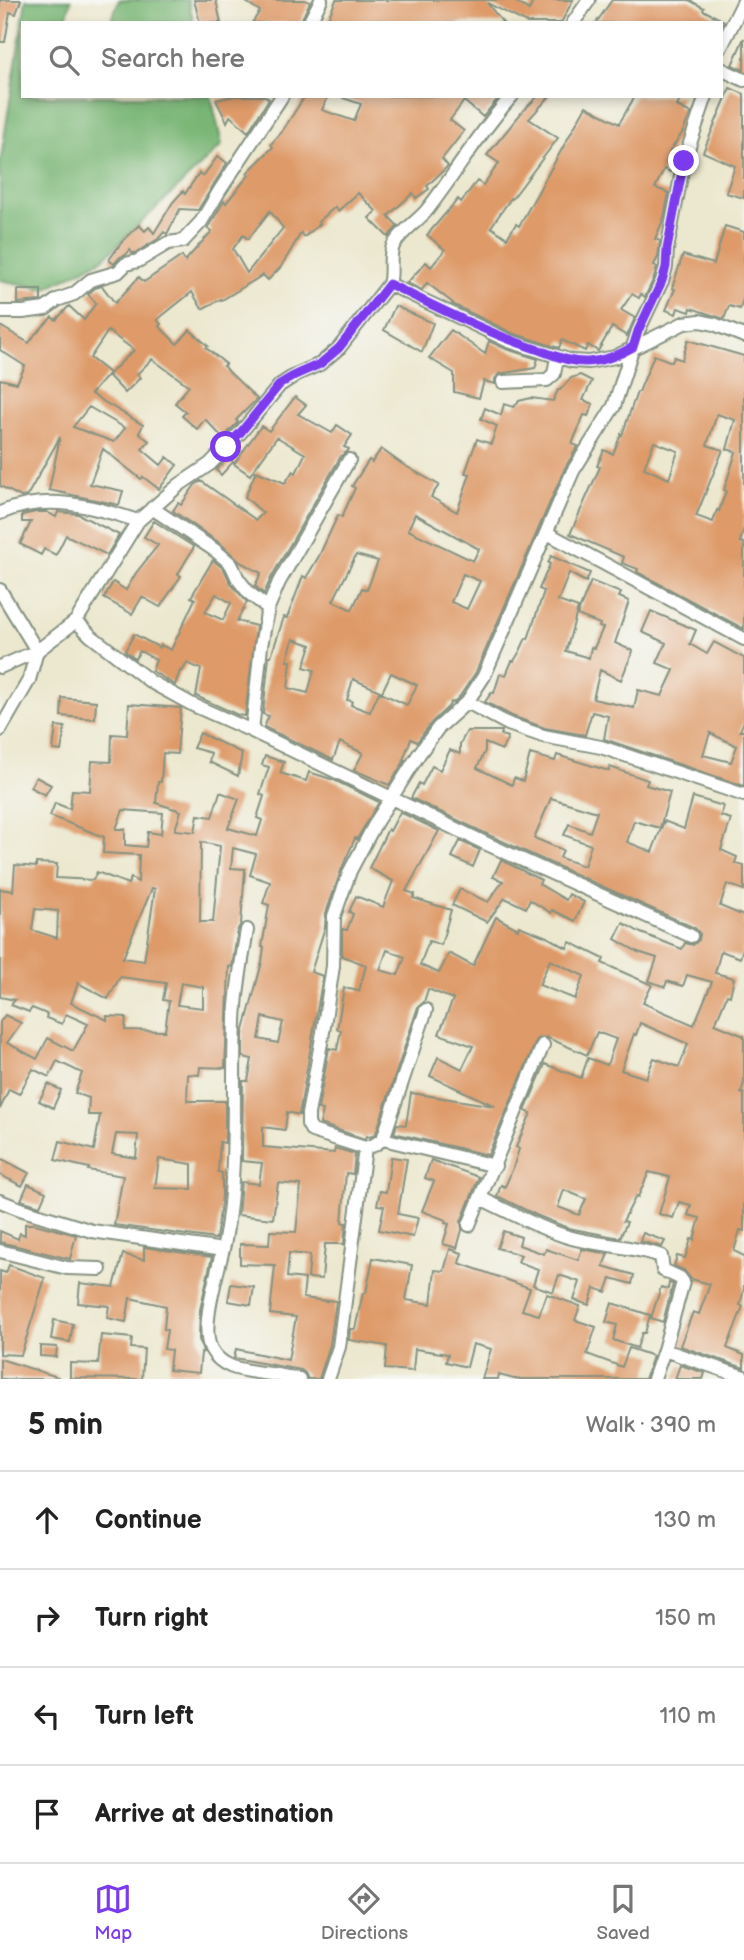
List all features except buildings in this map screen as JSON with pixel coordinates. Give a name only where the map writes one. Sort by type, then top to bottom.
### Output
[{"type":"street","points":[[310,21],[321,0]]},
{"type":"street","points":[[574,21],[589,0]]},
{"type":"street","points":[[723,43],[744,1]]},
{"type":"street","points":[[723,70],[744,80]]},
{"type":"street","points":[[0,312],[45,309],[57,300],[74,294],[92,280],[118,272],[125,264],[138,261],[168,243],[183,241],[201,222],[219,190],[281,98]]},
{"type":"street","points":[[0,667],[37,651],[76,621],[138,521],[210,464],[241,432],[280,384],[320,364],[339,348],[389,284],[392,251],[397,240],[424,213],[510,98]]},
{"type":"street","points":[[495,1166],[383,1139],[365,1148],[312,1131],[308,1124],[308,1114],[333,966],[334,916],[349,871],[390,797],[438,729],[467,702],[484,676],[573,471],[614,406],[638,331],[662,281],[684,161],[705,98]]},
{"type":"street","points":[[389,284],[485,330],[572,361],[589,362],[615,357],[674,326],[692,321],[714,324],[743,334]]},
{"type":"street","points":[[503,382],[547,380],[554,374],[557,357]]},
{"type":"street","points":[[252,731],[268,608],[279,582],[349,460]]},
{"type":"street","points":[[0,513],[41,504],[75,504],[99,508],[138,521]]},
{"type":"street","points":[[152,508],[216,551],[231,564],[249,593],[268,608]]},
{"type":"street","points":[[547,533],[744,639]]},
{"type":"street","points":[[0,590],[37,651],[29,680],[0,730]]},
{"type":"street","points":[[76,621],[91,636],[151,682],[193,705],[487,844],[691,936]]},
{"type":"street","points":[[467,702],[508,724],[543,736],[601,747],[744,794]]},
{"type":"street","points":[[247,930],[235,1020],[228,1220],[206,1334],[213,1353],[229,1366],[240,1371],[299,1379]]},
{"type":"street","points":[[383,1139],[426,1010]]},
{"type":"street","points":[[470,1225],[543,1045]]},
{"type":"street","points":[[328,1379],[339,1347],[365,1148]]},
{"type":"street","points":[[480,1198],[565,1236],[634,1248],[661,1256],[663,1270],[683,1282],[654,1379]]},
{"type":"street","points":[[0,1201],[92,1231],[223,1250]]},
{"type":"street","points":[[0,1251],[67,1268],[100,1269]]},
{"type":"street","points":[[664,1350],[744,1377]]},
{"type":"green space","points":[[26,0],[71,0],[66,21],[23,21]]},
{"type":"green space","points":[[119,0],[188,0],[193,21],[111,21]]},
{"type":"green space","points":[[21,32],[21,98],[211,98],[222,145],[103,259],[45,289],[0,280],[0,164]]},
{"type":"route","points":[[226,447],[280,384],[330,357],[389,284],[509,341],[572,361],[603,360],[633,347],[666,267],[684,161]]}]
